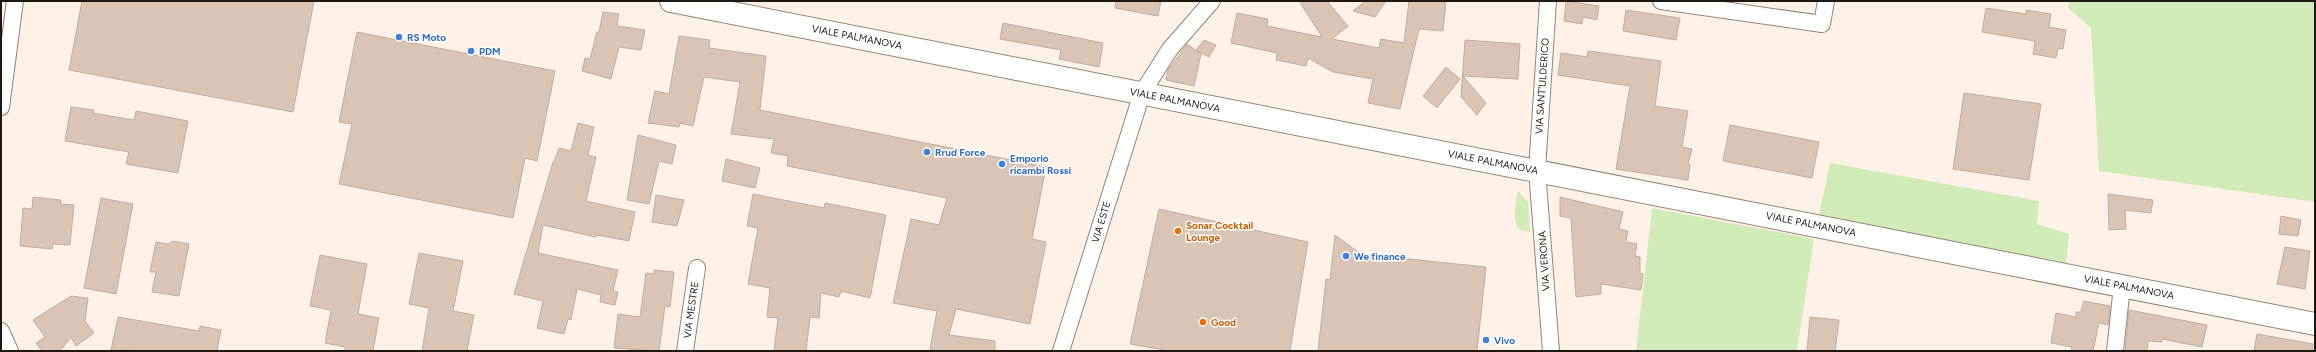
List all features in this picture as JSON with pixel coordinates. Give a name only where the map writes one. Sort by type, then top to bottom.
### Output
[{"type":"main road","name":"VIALE PALMANOVA","points":[[671,1],[2315,324]]},
{"type":"street","points":[[1,108],[15,1]]},
{"type":"street","name":"VIA ESTE","points":[[1061,351],[1142,93],[1150,78],[1174,45],[1212,1]]},
{"type":"street","name":"VIA SANT'ULDERICO","points":[[1537,170],[1548,1]]},
{"type":"street","points":[[1661,1],[1822,24],[1826,1]]},
{"type":"street","name":"VIA VERONA","points":[[1537,170],[1551,351]]},
{"type":"street","name":"VIA MESTRE","points":[[685,351],[697,268]]},
{"type":"street","points":[[2114,351],[2122,286]]},
{"type":"street","points":[[1,331],[10,351]]},
{"type":"green space","points":[[2069,1],[2315,1],[2315,202],[2099,171],[2091,28],[2068,8]]},
{"type":"green space","points":[[1830,163],[2039,201],[2037,224],[2069,234],[2066,263],[1819,216]]},
{"type":"green space","points":[[1518,191],[1528,202],[1530,232],[1520,230],[1517,226],[1515,212]]},
{"type":"green space","points":[[1652,208],[1814,239],[1797,351],[1636,351]]},
{"type":"building","points":[[82,1],[314,1],[293,112],[69,70]]},
{"type":"building","points":[[1116,1],[1161,1],[1158,16],[1115,8]]},
{"type":"building","points":[[1299,1],[1327,1],[1348,26],[1332,39],[1379,48],[1381,39],[1404,43],[1409,1],[1446,1],[1443,31],[1419,29],[1400,109],[1368,103],[1373,79],[1333,72],[1308,58],[1306,66],[1276,60],[1277,53],[1231,43],[1237,13],[1268,19],[1267,26],[1322,37]]},
{"type":"building","points":[[1365,1],[1386,1],[1375,17],[1353,11]]},
{"type":"building","points":[[1566,1],[1599,6],[1597,20],[1583,17],[1582,24],[1564,21]]},
{"type":"building","points":[[1986,8],[2026,14],[2026,10],[2051,14],[2049,27],[2066,30],[2063,49],[2058,48],[2056,58],[2033,54],[2035,41],[1982,32]]},
{"type":"building","points":[[1626,10],[1680,18],[1676,40],[1623,31]]},
{"type":"building","points":[[603,12],[619,14],[617,26],[645,30],[641,50],[619,47],[611,79],[582,71],[585,58],[590,59],[597,32],[599,32]]},
{"type":"building","points":[[1003,23],[1103,43],[1099,67],[1059,59],[1061,50],[1000,39]]},
{"type":"building","points":[[357,32],[555,71],[537,161],[525,158],[513,218],[339,184],[352,124],[339,122]]},
{"type":"building","points":[[679,36],[710,40],[709,48],[766,56],[760,110],[1046,167],[1032,239],[1046,242],[1030,324],[956,309],[949,335],[995,341],[995,351],[933,351],[930,349],[937,311],[893,303],[911,219],[939,225],[947,198],[787,166],[788,156],[771,153],[774,139],[731,134],[740,82],[704,77],[693,126],[680,123],[679,127],[648,123],[655,91],[669,94]]},
{"type":"building","points":[[1204,40],[1216,45],[1209,57],[1196,50]]},
{"type":"building","points":[[1465,40],[1520,44],[1518,79],[1463,76],[1486,103],[1477,115],[1461,97]]},
{"type":"building","points":[[1187,44],[1201,54],[1194,86],[1166,80],[1168,70]]},
{"type":"building","points":[[1588,51],[1661,61],[1655,106],[1688,111],[1682,147],[1692,149],[1688,164],[1690,165],[1688,180],[1616,169],[1630,86],[1558,75],[1561,53],[1587,57]]},
{"type":"building","points":[[1446,67],[1460,79],[1437,108],[1423,96]]},
{"type":"building","points":[[1964,93],[2041,104],[2029,180],[1953,169]]},
{"type":"building","points":[[71,107],[94,110],[93,113],[134,120],[136,111],[188,121],[178,173],[126,164],[129,152],[65,141]]},
{"type":"building","points":[[578,123],[594,127],[588,155],[596,157],[586,201],[635,212],[629,241],[597,235],[596,237],[543,225],[538,253],[618,270],[613,291],[618,292],[615,305],[600,302],[601,295],[577,289],[571,320],[568,319],[564,334],[537,328],[543,301],[514,294],[553,162],[559,148],[571,151]]},
{"type":"building","points":[[1730,125],[1819,142],[1812,178],[1723,161]]},
{"type":"building","points":[[638,135],[676,145],[672,164],[659,161],[649,204],[627,200]]},
{"type":"building","points":[[726,159],[760,168],[755,188],[722,181]]},
{"type":"building","points":[[753,194],[824,208],[825,203],[886,215],[870,298],[841,291],[839,297],[821,293],[819,318],[810,317],[806,351],[774,351],[778,318],[767,317],[770,288],[748,284],[758,228],[747,226]]},
{"type":"building","points":[[2108,194],[2153,200],[2151,213],[2125,210],[2126,229],[2109,230]]},
{"type":"building","points":[[656,195],[684,200],[677,226],[652,222]]},
{"type":"building","points":[[33,197],[61,200],[61,204],[74,205],[70,245],[53,244],[52,249],[20,246],[23,208],[32,209]]},
{"type":"building","points":[[1560,197],[1623,212],[1619,229],[1628,231],[1626,242],[1637,244],[1635,256],[1640,257],[1640,273],[1643,274],[1641,290],[1601,284],[1601,294],[1576,297],[1571,218],[1560,216]]},
{"type":"building","points":[[101,198],[133,204],[116,294],[84,288]]},
{"type":"building","points":[[1159,209],[1308,242],[1290,351],[1170,351],[1130,344]]},
{"type":"building","points":[[2281,216],[2301,220],[2298,236],[2279,234]]},
{"type":"building","points":[[1335,235],[1361,254],[1486,267],[1477,351],[1318,351],[1326,279],[1330,280]]},
{"type":"building","points":[[173,241],[189,244],[179,296],[152,292],[156,272],[150,272],[156,242],[168,244]]},
{"type":"building","points":[[2285,247],[2310,251],[2305,289],[2277,284]]},
{"type":"building","points":[[419,253],[463,261],[453,311],[474,315],[467,351],[422,351],[429,308],[409,304]]},
{"type":"building","points":[[320,255],[367,264],[358,314],[379,318],[373,351],[345,351],[345,347],[325,343],[331,310],[310,306]]},
{"type":"building","points":[[654,270],[674,272],[670,307],[665,306],[659,351],[614,348],[618,314],[640,317],[646,273],[654,274]]},
{"type":"building","points":[[71,296],[88,298],[85,321],[94,333],[76,346],[71,337],[60,351],[42,351],[36,343],[45,337],[33,320]]},
{"type":"building","points":[[2084,301],[2110,306],[2108,325],[2099,323],[2093,351],[2071,351],[2072,347],[2051,343],[2056,313],[2076,317],[2076,312],[2081,312]]},
{"type":"building","points":[[2129,310],[2207,325],[2202,347],[2162,339],[2162,342],[2148,341],[2147,351],[2125,351]]},
{"type":"building","points":[[118,317],[199,331],[200,326],[221,330],[217,351],[111,350]]},
{"type":"building","points":[[1810,317],[1839,320],[1835,351],[1807,351]]},
{"type":"building","points":[[2257,334],[2313,344],[2312,351],[2254,351]]},
{"type":"place","name":"RS Moto","points":[[399,37]]},
{"type":"place","name":"PDM","points":[[471,51]]},
{"type":"place","name":"Rrud Force","points":[[927,152]]},
{"type":"place","name":"Emporio ricambi Rossi","points":[[1002,164]]},
{"type":"place","name":"Sonar Cocktail Lounge","points":[[1178,231]]},
{"type":"place","name":"We finance","points":[[1346,256]]},
{"type":"place","name":"Good","points":[[1203,322]]},
{"type":"place","name":"Vivo","points":[[1486,340]]}]
